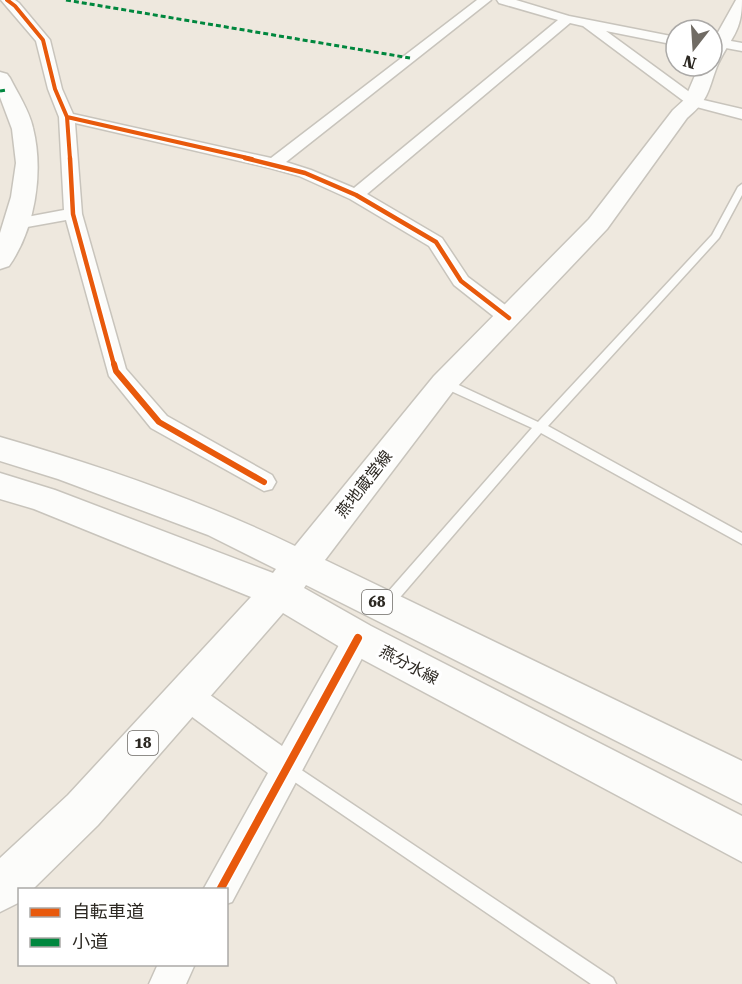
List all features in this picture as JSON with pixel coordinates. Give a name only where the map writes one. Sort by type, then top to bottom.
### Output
[{"type":"main road","name":"燕地蔵堂線","points":[[724,36],[742,4]]},
{"type":"main road","points":[[0,78],[23,128],[27,165],[23,204],[0,261]]},
{"type":"main road","name":"燕地蔵堂線","points":[[0,889],[83,810],[290,578],[444,383],[598,224],[680,114],[694,102],[704,78]]},
{"type":"main road","name":"燕分水線","points":[[0,449],[67,469],[220,525],[290,578],[358,638],[742,840]]},
{"type":"main road","name":"燕分水線","points":[[0,486],[43,499],[195,556],[290,578],[385,606],[742,783]]},
{"type":"street","points":[[7,0],[15,6],[43,40],[55,89],[67,117],[73,214],[116,371],[159,422],[264,482]]},
{"type":"street","points":[[274,164],[485,0]]},
{"type":"street","points":[[503,0],[567,19],[664,39]]},
{"type":"street","points":[[356,195],[567,19]]},
{"type":"street","points":[[587,23],[694,102],[742,114]]},
{"type":"street","points":[[724,51],[742,47]]},
{"type":"street","points":[[67,117],[274,164],[305,173],[356,195],[436,242],[461,281],[509,318]]},
{"type":"street","points":[[16,224],[73,214]]},
{"type":"street","points":[[221,888],[358,638]]},
{"type":"street","points":[[186,695],[288,769]]},
{"type":"street","points":[[166,984],[177,966]]},
{"type":"lane","points":[[385,606],[540,427],[716,236],[742,187]]},
{"type":"lane","points":[[444,383],[540,427],[742,539]]},
{"type":"lane","points":[[288,769],[607,984]]},
{"type":"marked path","points":[[66,0],[410,58]]},
{"type":"marked path","points":[[0,91],[6,90]]},
{"type":"cycle path","points":[[7,0],[15,6],[43,40],[55,89],[67,117],[73,214],[116,371],[159,422],[264,482]]},
{"type":"cycle path","points":[[67,117],[274,164],[305,173],[356,195],[436,242],[461,281],[509,318]]},
{"type":"cycle path","points":[[221,888],[358,638]]}]
